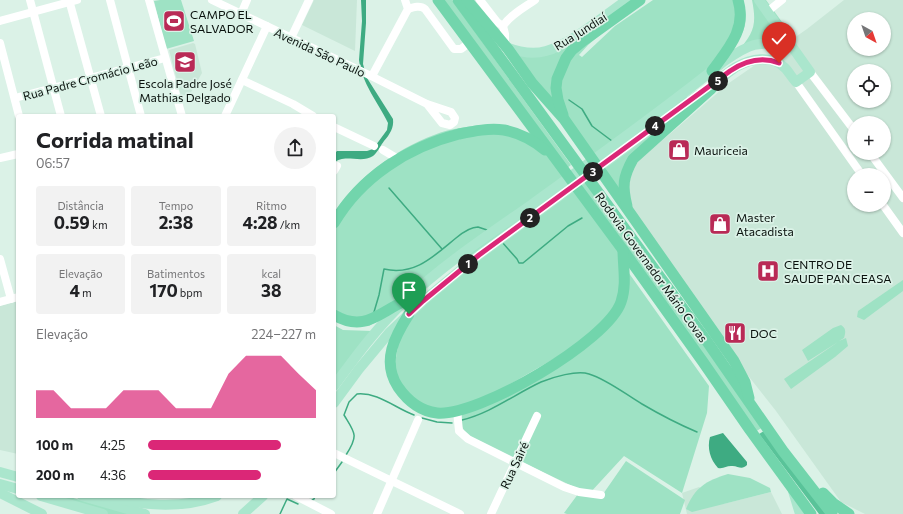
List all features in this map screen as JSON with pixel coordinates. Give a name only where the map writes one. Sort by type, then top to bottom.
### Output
[{"type":"highway","name":"Rodovia Governador Mário Covas","points":[[438,0],[623,250],[791,488],[811,514]]},
{"type":"highway","name":"Rodovia Governador Mário Covas","points":[[458,0],[706,340],[783,451],[832,514]]},
{"type":"highway","points":[[467,0],[506,46],[532,83],[564,119],[628,213],[734,361],[745,382],[752,406]]},
{"type":"highway","points":[[564,119],[556,88],[557,79],[566,58],[572,50],[583,41],[640,0]]},
{"type":"highway","points":[[712,71],[738,34],[741,17],[738,0]]},
{"type":"highway","points":[[628,213],[624,197],[624,179],[626,171],[633,159],[710,90],[719,80]]},
{"type":"highway","points":[[336,220],[345,206],[359,190],[380,171],[398,159],[424,146],[446,138],[472,132],[495,129],[523,136],[554,156]]},
{"type":"highway","points":[[409,314],[392,345],[390,362],[395,384],[409,401],[423,409],[436,413],[457,411],[508,390],[544,370],[590,338],[609,322],[616,312],[623,296],[623,250]]},
{"type":"highway","points":[[336,316],[347,321],[364,322],[405,301]]},
{"type":"highway","points":[[783,451],[803,470],[833,503],[849,514]]},
{"type":"main road","points":[[336,383],[366,342],[405,301],[428,280],[644,124],[719,80],[745,62],[757,59],[768,59],[779,63],[796,82],[810,72],[766,12],[759,0]]},
{"type":"main road","name":"Rua Jundiaí","points":[[506,46],[518,52],[529,53],[546,51],[570,39],[623,1]]},
{"type":"main road","points":[[336,400],[389,333],[423,301],[479,255],[685,99],[712,71],[753,45],[790,44]]},
{"type":"main road","points":[[0,472],[16,476]]},
{"type":"main road","points":[[0,484],[16,488]]},
{"type":"main road","points":[[791,488],[800,514]]},
{"type":"main road","points":[[0,493],[42,514]]},
{"type":"main road","points":[[48,498],[103,514]]},
{"type":"main road","points":[[89,498],[145,514]]},
{"type":"main road","points":[[113,498],[165,506],[185,504],[209,498]]},
{"type":"main road","points":[[244,514],[261,498]]},
{"type":"street","points":[[30,0],[60,114]]},
{"type":"street","points":[[110,0],[140,114]]},
{"type":"street","points":[[149,0],[181,114]]},
{"type":"street","name":"Avenida São Paulo","points":[[212,0],[428,104]]},
{"type":"street","points":[[241,14],[247,0]]},
{"type":"street","points":[[291,38],[309,0]]},
{"type":"street","points":[[405,0],[408,9]]},
{"type":"street","points":[[480,0],[497,22],[502,26],[505,34],[506,46]]},
{"type":"street","points":[[502,26],[508,19],[535,0]]},
{"type":"street","points":[[766,12],[782,0]]},
{"type":"street","points":[[0,21],[72,1],[90,78],[100,114]]},
{"type":"street","points":[[366,73],[408,9],[421,7],[425,9],[454,49],[460,49],[469,43]]},
{"type":"street","points":[[225,114],[267,26]]},
{"type":"street","points":[[0,43],[18,114]]},
{"type":"street","name":"Rua Padre Cromácio Leão","points":[[14,98],[166,58]]},
{"type":"street","points":[[810,72],[847,121]]},
{"type":"street","points":[[242,80],[293,104],[310,114]]},
{"type":"street","points":[[796,82],[857,168]]},
{"type":"street","points":[[336,128],[374,146]]},
{"type":"street","points":[[383,150],[398,159]]},
{"type":"street","points":[[0,158],[16,154]]},
{"type":"street","points":[[875,160],[903,198]]},
{"type":"street","points":[[888,212],[903,233]]},
{"type":"street","points":[[0,259],[14,298],[0,302]]},
{"type":"street","points":[[457,411],[458,426],[462,434],[468,439],[564,487],[579,492],[601,494]]},
{"type":"street","name":"Rua Sairé","points":[[490,514],[537,416]]},
{"type":"street","points":[[377,514],[418,420]]},
{"type":"street","points":[[336,454],[460,514]]},
{"type":"street","points":[[0,472],[16,471]]},
{"type":"street","points":[[300,498],[331,514]]},
{"type":"shaded area","name":"CAMPO EL SALVADOR","points":[[181,0],[194,41],[166,49],[154,1]]},
{"type":"shaded area","points":[[314,0],[357,0],[355,51],[302,25]]},
{"type":"shaded area","points":[[361,0],[366,0],[363,64],[367,78],[393,119],[393,125],[390,133],[373,156],[363,159],[348,158],[336,162],[337,151],[367,151],[373,149],[387,130],[388,123],[363,77],[361,69],[359,60],[362,21]]},
{"type":"shaded area","points":[[441,0],[452,0],[571,165],[566,169]]},
{"type":"shaded area","points":[[653,0],[743,0],[746,21],[744,30],[735,45],[713,65],[681,90],[693,105],[631,160],[622,204],[508,49],[541,54],[632,8],[588,45],[579,55],[582,57],[615,26]]},
{"type":"shaded area","points":[[752,0],[766,0],[795,40],[778,37],[764,38],[751,43],[737,52],[751,34],[753,28],[754,16]]},
{"type":"shaded area","points":[[844,0],[903,0],[903,514],[865,514],[841,502],[776,411],[705,321],[632,218],[626,192],[632,165],[729,83],[807,29]]},
{"type":"shaded area","name":"Escola Padre José Mathias Delgado","points":[[193,43],[195,44],[202,73],[190,94],[181,96],[169,50]]},
{"type":"shaded area","points":[[491,124],[541,140],[623,250],[623,296],[590,338],[474,405],[420,411],[393,376],[401,327],[470,261],[469,251],[392,313],[369,326],[336,313],[336,210],[353,188],[378,166],[391,157],[405,148],[434,135],[462,128]]},
{"type":"shaded area","points":[[585,181],[763,427],[755,432],[578,186]]},
{"type":"shaded area","points":[[626,269],[709,386],[707,413],[682,493],[624,456],[589,494],[467,436],[461,425],[462,414],[612,324]]},
{"type":"shaded area","points":[[903,280],[903,291],[864,320],[857,317],[858,311]]},
{"type":"shaded area","points":[[16,302],[16,454],[0,450],[0,306]]},
{"type":"shaded area","points":[[841,325],[845,329],[845,334],[844,338],[839,341],[846,338],[848,346],[791,389],[784,379],[838,342],[808,361],[802,350],[833,328]]},
{"type":"shaded area","points":[[336,326],[343,330],[372,331],[336,376]]},
{"type":"shaded area","points":[[767,429],[831,514],[819,514],[759,434]]},
{"type":"shaded area","points":[[723,433],[747,462],[745,467],[741,468],[731,466],[718,468],[715,465],[709,449],[710,437]]},
{"type":"shaded area","points":[[626,461],[685,500],[680,514],[564,513],[578,494],[601,497]]},
{"type":"shaded area","points":[[728,474],[750,478],[770,488],[771,492],[692,512],[686,509],[689,501],[697,490],[707,482]]},
{"type":"shaded area","points":[[699,487],[723,504],[771,492],[782,514],[687,514],[682,493]]},
{"type":"shaded area","points":[[51,498],[73,498],[131,514],[100,514]]},
{"type":"waterway","points":[[569,100],[582,109],[592,126],[612,141]]},
{"type":"waterway","points":[[389,188],[442,249]]},
{"type":"waterway","points":[[502,242],[519,263],[523,263],[568,226],[582,218]]},
{"type":"waterway","points":[[374,312],[384,269],[405,270],[415,267],[432,258],[469,229],[478,227],[487,230]]},
{"type":"waterway","points":[[462,420],[483,413],[546,380],[558,376],[584,373],[603,380],[642,404],[697,432]]},
{"type":"waterway","points":[[346,455],[353,443],[354,434],[344,415],[349,402],[357,394],[372,395],[414,415]]},
{"type":"waterway","points":[[422,418],[437,422],[452,423]]},
{"type":"waterway","points":[[336,470],[342,462]]},
{"type":"waterway","points":[[280,514],[287,499],[298,504]]},
{"type":"place","name":"CAMPO EL SALVADOR","points":[[174,21]]},
{"type":"place","name":"Escola Padre José Mathias Delgado","points":[[185,62]]},
{"type":"place","name":"Mauriceia","points":[[679,150]]},
{"type":"place","name":"Master Atacadista","points":[[720,224]]},
{"type":"place","name":"CENTRO DE SAUDE PAN CEASA","points":[[768,271]]},
{"type":"place","name":"DOC","points":[[735,333]]},
{"type":"route","points":[[409,314],[479,255],[730,71],[745,62],[757,59],[768,59],[779,63]]}]
